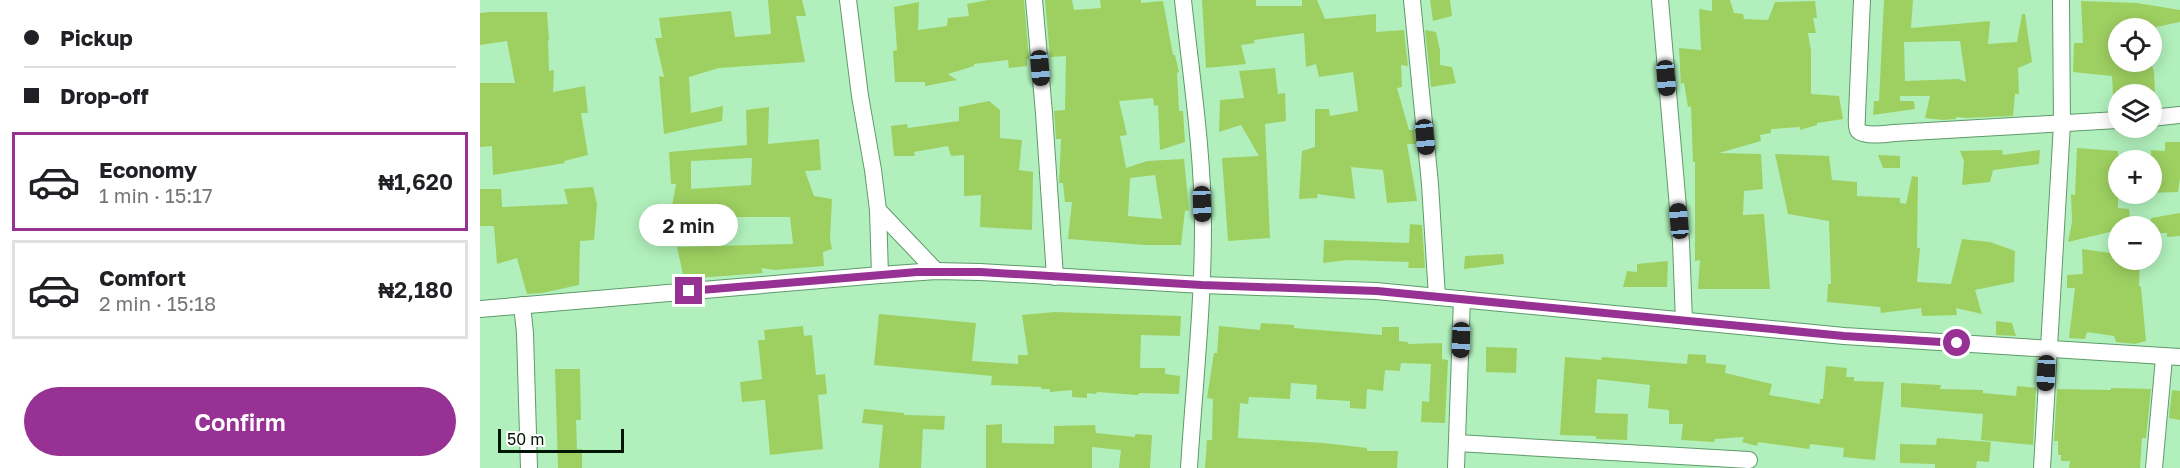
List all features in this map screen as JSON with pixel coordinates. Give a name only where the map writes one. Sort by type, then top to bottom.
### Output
[{"type":"street","points":[[848,0],[878,210],[880,275]]},
{"type":"street","points":[[1034,0],[1055,277]]},
{"type":"street","points":[[1183,0],[1199,141],[1203,225],[1202,285],[1189,468]]},
{"type":"street","points":[[1412,0],[1430,184],[1437,297]]},
{"type":"street","points":[[1660,0],[1681,242],[1684,321]]},
{"type":"street","points":[[1862,0],[1857,114],[1858,131],[1860,132],[1865,134],[1894,133],[2108,121]]},
{"type":"street","points":[[2042,468],[2047,349],[2062,124],[2061,0]]},
{"type":"street","points":[[2162,117],[2180,115]]},
{"type":"street","points":[[878,210],[936,271]]},
{"type":"street","points":[[480,309],[936,271],[1202,285],[1377,291],[1844,336],[2172,358],[2154,468]]},
{"type":"street","points":[[1456,468],[1462,299]]},
{"type":"street","points":[[522,306],[525,333],[529,468]]},
{"type":"street","points":[[1457,443],[1749,460]]},
{"type":"building","points":[[768,0],[802,0],[806,16],[796,16],[805,62],[719,68],[689,77],[691,113],[723,106],[722,121],[664,134],[659,76],[664,77],[655,38],[662,38],[659,18],[731,11],[735,37],[771,34]]},
{"type":"building","points":[[988,0],[1024,0],[1029,59],[1027,59],[1027,66],[1009,68],[1008,60],[974,64],[974,66],[948,74],[957,80],[925,86],[925,82],[895,82],[893,51],[897,50],[894,7],[919,2],[918,30],[947,26],[948,18],[969,16],[967,4]]},
{"type":"building","points":[[1045,0],[1072,0],[1074,10],[1101,8],[1100,0],[1141,0],[1141,3],[1163,1],[1173,55],[1175,55],[1179,72],[1177,73],[1179,111],[1183,111],[1185,142],[1160,150],[1158,105],[1154,106],[1153,98],[1119,101],[1127,135],[1120,136],[1126,168],[1147,161],[1184,159],[1189,210],[1185,211],[1181,245],[1145,245],[1068,239],[1072,202],[1065,202],[1063,183],[1059,183],[1061,139],[1056,139],[1054,111],[1065,110],[1066,56],[1050,57]],"holes":[[[1155,175],[1162,219],[1128,216],[1130,178]]]},
{"type":"building","points":[[1202,0],[1256,0],[1256,6],[1302,6],[1302,0],[1317,0],[1325,19],[1376,14],[1376,32],[1404,30],[1408,66],[1401,65],[1402,87],[1397,88],[1409,130],[1414,130],[1416,144],[1407,144],[1417,201],[1387,203],[1383,170],[1351,167],[1355,199],[1317,194],[1318,198],[1299,199],[1302,151],[1315,147],[1315,109],[1329,109],[1330,116],[1358,111],[1353,72],[1319,77],[1316,64],[1306,67],[1304,33],[1254,40],[1255,43],[1241,45],[1246,64],[1206,68]]},
{"type":"building","points":[[1430,0],[1450,0],[1452,16],[1433,21]]},
{"type":"building","points":[[1712,0],[1730,0],[1734,13],[1743,14],[1744,19],[1768,20],[1775,2],[1815,1],[1817,18],[1813,18],[1816,33],[1808,33],[1811,51],[1811,94],[1839,96],[1843,119],[1817,123],[1817,125],[1800,130],[1800,127],[1771,129],[1771,133],[1760,135],[1761,141],[1719,153],[1761,154],[1763,189],[1744,191],[1743,215],[1764,214],[1770,289],[1698,289],[1700,260],[1695,261],[1695,162],[1693,162],[1691,106],[1688,107],[1684,83],[1681,84],[1679,48],[1701,50],[1699,9],[1712,11]]},
{"type":"building","points":[[1884,0],[1913,0],[1911,28],[1990,21],[1988,44],[2017,42],[2022,14],[2025,14],[2032,62],[2018,68],[2019,94],[2015,94],[2013,116],[1956,117],[1956,119],[1943,120],[1925,118],[1930,96],[1900,96],[1900,101],[1914,101],[1915,109],[1873,115],[1874,101],[1879,101]],"holes":[[[1960,41],[1966,82],[1959,79],[1905,81],[1904,42]]]},
{"type":"building","points":[[2081,1],[2137,3],[2180,10],[2180,22],[2162,26],[2162,18],[2108,18],[2108,72],[2154,72],[2155,84],[2112,84],[2112,76],[2073,72],[2074,43],[2083,43]]},
{"type":"building","points":[[547,12],[549,71],[554,70],[553,92],[585,86],[588,113],[581,113],[588,155],[564,161],[565,163],[493,175],[492,146],[480,147],[480,83],[515,83],[507,41],[480,45],[480,13]]},
{"type":"building","points":[[1425,30],[1436,32],[1440,50],[1440,65],[1452,67],[1456,83],[1431,87]]},
{"type":"building","points":[[1275,68],[1278,94],[1285,93],[1286,121],[1265,124],[1270,238],[1228,241],[1222,158],[1259,156],[1241,125],[1219,132],[1220,100],[1244,98],[1239,71]]},
{"type":"building","points":[[989,101],[1000,110],[1000,138],[1022,140],[1019,170],[1033,172],[1032,230],[980,227],[981,195],[964,196],[964,155],[951,156],[948,146],[914,152],[915,156],[894,156],[891,126],[907,124],[908,128],[959,121],[959,107]]},
{"type":"building","points":[[769,107],[768,144],[819,139],[821,170],[805,171],[814,196],[832,199],[830,239],[832,249],[823,252],[824,266],[775,270],[761,268],[763,273],[684,279],[677,247],[793,244],[790,217],[725,217],[725,207],[691,209],[692,217],[670,217],[676,184],[671,184],[669,152],[747,145],[746,110]],"holes":[[[752,158],[751,185],[691,189],[691,161]]]},
{"type":"building","points":[[2165,142],[2180,142],[2178,192],[2162,193],[2162,151],[2165,151]]},
{"type":"building","points":[[2077,148],[2108,150],[2108,204],[2118,204],[2118,208],[2129,209],[2130,216],[2108,216],[2108,232],[2068,242],[2072,222],[2071,194],[2075,195]]},
{"type":"building","points":[[2002,150],[2003,155],[2040,150],[2039,164],[1993,170],[1990,182],[1962,185],[1964,161],[1960,151]]},
{"type":"building","points":[[1775,154],[1829,156],[1832,180],[1857,182],[1857,196],[1900,198],[1900,203],[1906,204],[1912,176],[1918,177],[1917,248],[1920,248],[1917,282],[1951,284],[1962,239],[1990,242],[2015,251],[2014,282],[1975,290],[1982,314],[1956,308],[1957,315],[1922,316],[1921,308],[1881,313],[1880,307],[1827,302],[1828,284],[1831,284],[1829,221],[1788,214]]},
{"type":"building","points":[[1878,155],[1900,156],[1900,168],[1883,168]]},
{"type":"building","points":[[593,187],[597,204],[594,240],[580,241],[579,285],[527,294],[517,258],[497,264],[494,226],[480,226],[480,189],[501,189],[502,207],[568,204],[564,189]]},
{"type":"building","points":[[2180,213],[2180,236],[2167,237],[2167,233],[2162,233],[2162,216]]},
{"type":"building","points":[[1410,224],[1422,225],[1425,268],[1408,268],[1409,262],[1348,260],[1323,263],[1324,240],[1409,243]]},
{"type":"building","points":[[2082,249],[2108,253],[2108,270],[2140,270],[2139,286],[2141,287],[2146,341],[2135,344],[2116,342],[2114,336],[2087,332],[2085,339],[2069,338],[2075,288],[2067,288],[2067,275],[2083,274]]},
{"type":"building","points":[[1503,254],[1504,264],[1464,269],[1465,256]]},
{"type":"building","points":[[1668,261],[1667,287],[1623,287],[1627,271],[1637,272],[1637,264]]},
{"type":"building","points":[[1055,312],[1181,316],[1180,336],[1141,335],[1140,368],[1165,368],[1165,374],[1180,376],[1179,394],[1139,393],[1138,395],[1097,392],[1096,394],[1087,393],[1087,398],[1072,397],[1072,390],[1050,392],[1050,389],[1041,389],[1041,387],[991,385],[992,376],[874,365],[879,314],[976,323],[972,361],[1018,364],[1018,355],[1028,355],[1022,315]]},
{"type":"building","points":[[1996,321],[2012,323],[2016,336],[1996,335]]},
{"type":"building","points":[[1261,323],[1382,335],[1382,327],[1399,327],[1399,341],[1408,342],[1408,344],[1442,343],[1442,359],[1448,360],[1445,423],[1421,422],[1422,401],[1429,402],[1431,364],[1401,363],[1400,371],[1385,370],[1383,391],[1367,389],[1366,409],[1350,408],[1350,401],[1316,399],[1317,385],[1291,383],[1290,399],[1249,397],[1248,404],[1240,403],[1238,438],[1324,443],[1367,448],[1367,451],[1398,451],[1397,468],[1205,468],[1207,440],[1212,440],[1213,399],[1207,398],[1214,353],[1217,353],[1219,326],[1260,330]]},
{"type":"building","points":[[803,326],[804,336],[812,335],[816,375],[825,374],[827,394],[818,395],[823,449],[770,455],[765,400],[742,402],[740,382],[762,379],[758,340],[765,340],[764,330]]},
{"type":"building","points":[[1486,347],[1517,348],[1516,373],[1486,372]]},
{"type":"building","points":[[1688,354],[1706,355],[1706,363],[1726,365],[1725,373],[1772,384],[1769,395],[1820,404],[1820,399],[1823,399],[1826,366],[1847,368],[1846,377],[1854,377],[1854,381],[1884,382],[1875,460],[1843,457],[1844,448],[1810,444],[1809,449],[1758,442],[1757,446],[1742,442],[1744,437],[1715,439],[1714,442],[1681,440],[1683,424],[1669,424],[1669,410],[1648,408],[1650,385],[1597,379],[1595,413],[1628,414],[1627,440],[1560,435],[1565,357],[1601,360],[1602,357],[1687,364]]},
{"type":"building","points":[[555,369],[580,369],[581,420],[576,420],[577,449],[582,449],[582,468],[558,468]]},
{"type":"building","points":[[1901,383],[1941,385],[1940,389],[1983,390],[1983,393],[2016,396],[2017,386],[2036,388],[2033,445],[1981,440],[1983,414],[1901,407]]},
{"type":"building","points":[[2111,388],[2151,389],[2146,438],[2142,438],[2140,468],[2069,468],[2070,461],[2061,461],[2061,455],[2058,455],[2058,441],[2054,441],[2057,389],[2111,390]]},
{"type":"building","points":[[2172,390],[2180,391],[2180,420],[2169,418]]},
{"type":"building","points":[[864,409],[904,413],[904,415],[945,416],[944,430],[923,429],[921,468],[879,468],[883,425],[862,423]]},
{"type":"building","points":[[1002,424],[1002,443],[1054,444],[1054,426],[1095,425],[1096,433],[1135,437],[1135,434],[1152,435],[1150,468],[1119,468],[1121,450],[1092,447],[1092,468],[986,468],[986,425]]},
{"type":"building","points":[[1937,438],[1991,442],[1989,462],[1977,461],[1976,468],[1935,468],[1935,464],[1900,463],[1900,444],[1936,445]]},
{"type":"route","points":[[689,291],[917,272],[980,272],[1202,285],[1377,291],[1844,336],[1957,343]]}]
